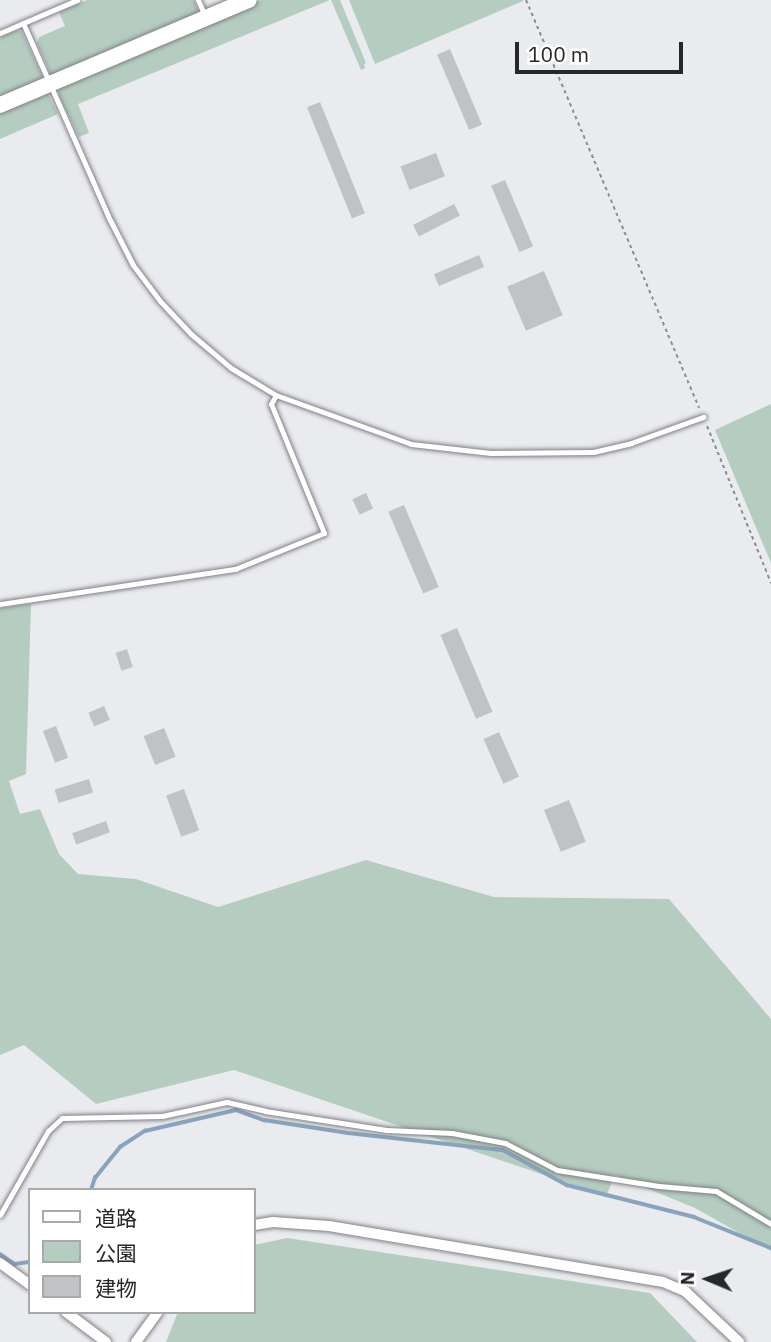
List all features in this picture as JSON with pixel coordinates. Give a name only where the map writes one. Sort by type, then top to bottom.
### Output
[{"type":"street","points":[[0,104],[249,0]]},
{"type":"street","points":[[256,1225],[273,1222],[328,1226],[663,1282],[686,1292],[739,1342]]},
{"type":"street","points":[[0,1263],[28,1284]]},
{"type":"street","points":[[69,1314],[106,1342]]},
{"type":"street","points":[[136,1342],[157,1314]]},
{"type":"lane","points":[[0,33],[77,0]]},
{"type":"lane","points":[[198,0],[206,18]]},
{"type":"lane","points":[[23,23],[133,265],[160,301],[191,334],[231,368],[276,395],[411,444],[490,453],[593,452],[631,443],[703,417]]},
{"type":"lane","points":[[0,604],[235,569],[324,533],[271,404],[276,395]]},
{"type":"lane","points":[[0,1215],[48,1131],[62,1118],[162,1116],[227,1102],[265,1111],[387,1130],[452,1133],[505,1143],[557,1170],[659,1186],[716,1191],[771,1224]]},
{"type":"path","points":[[526,0],[771,583]]},
{"type":"green space","points":[[87,0],[194,0],[198,11],[197,15],[57,75],[51,74],[37,43],[39,37],[65,26],[59,12]]},
{"type":"green space","points":[[261,0],[330,0],[78,104],[89,133],[79,137],[59,95],[59,86],[64,82]]},
{"type":"green space","points":[[331,0],[340,0],[366,63],[361,70]]},
{"type":"green space","points":[[349,0],[523,0],[523,1],[375,64]]},
{"type":"green space","points":[[18,30],[22,32],[42,76],[40,80],[0,99],[0,37]]},
{"type":"green space","points":[[43,92],[48,94],[58,114],[0,139],[0,109]]},
{"type":"green space","points":[[771,404],[771,563],[715,430]]},
{"type":"green space","points":[[31,604],[26,774],[9,781],[20,814],[40,809],[59,854],[78,874],[136,879],[218,907],[366,860],[494,897],[669,899],[771,1019],[771,1251],[695,1208],[615,1175],[606,1196],[234,1070],[96,1104],[24,1045],[0,1055],[0,608]]},
{"type":"green space","points":[[287,1238],[650,1293],[697,1342],[166,1342],[177,1314],[256,1314],[256,1245]]},
{"type":"building","points":[[450,49],[482,124],[469,130],[437,54]]},
{"type":"building","points":[[320,102],[365,213],[352,219],[307,107]]},
{"type":"building","points":[[436,153],[445,176],[409,190],[401,167]]},
{"type":"building","points":[[505,180],[533,246],[519,252],[491,186]]},
{"type":"building","points":[[454,204],[460,216],[419,236],[413,225]]},
{"type":"building","points":[[479,255],[484,267],[439,286],[434,274]]},
{"type":"building","points":[[544,271],[563,315],[526,331],[507,287]]},
{"type":"building","points":[[366,493],[373,508],[360,515],[352,499]]},
{"type":"building","points":[[404,505],[439,587],[423,594],[388,512]]},
{"type":"building","points":[[457,628],[493,712],[476,719],[440,635]]},
{"type":"building","points":[[127,649],[133,667],[121,671],[116,653]]},
{"type":"building","points":[[104,706],[110,720],[94,726],[88,713]]},
{"type":"building","points":[[56,726],[68,758],[55,763],[43,731]]},
{"type":"building","points":[[164,728],[176,757],[155,765],[144,736]]},
{"type":"building","points":[[499,732],[519,777],[503,784],[483,739]]},
{"type":"building","points":[[89,779],[93,792],[59,803],[55,790]]},
{"type":"building","points":[[184,789],[199,830],[181,837],[166,795]]},
{"type":"building","points":[[569,800],[586,842],[561,852],[544,810]]},
{"type":"building","points":[[106,821],[110,832],[76,845],[72,833]]},
{"type":"waterway","points":[[92,1188],[95,1178],[120,1147],[145,1131],[236,1110],[264,1120],[348,1133],[503,1150],[567,1185],[694,1217],[771,1248]]},
{"type":"waterway","points":[[0,1254],[15,1264],[28,1262]]}]
